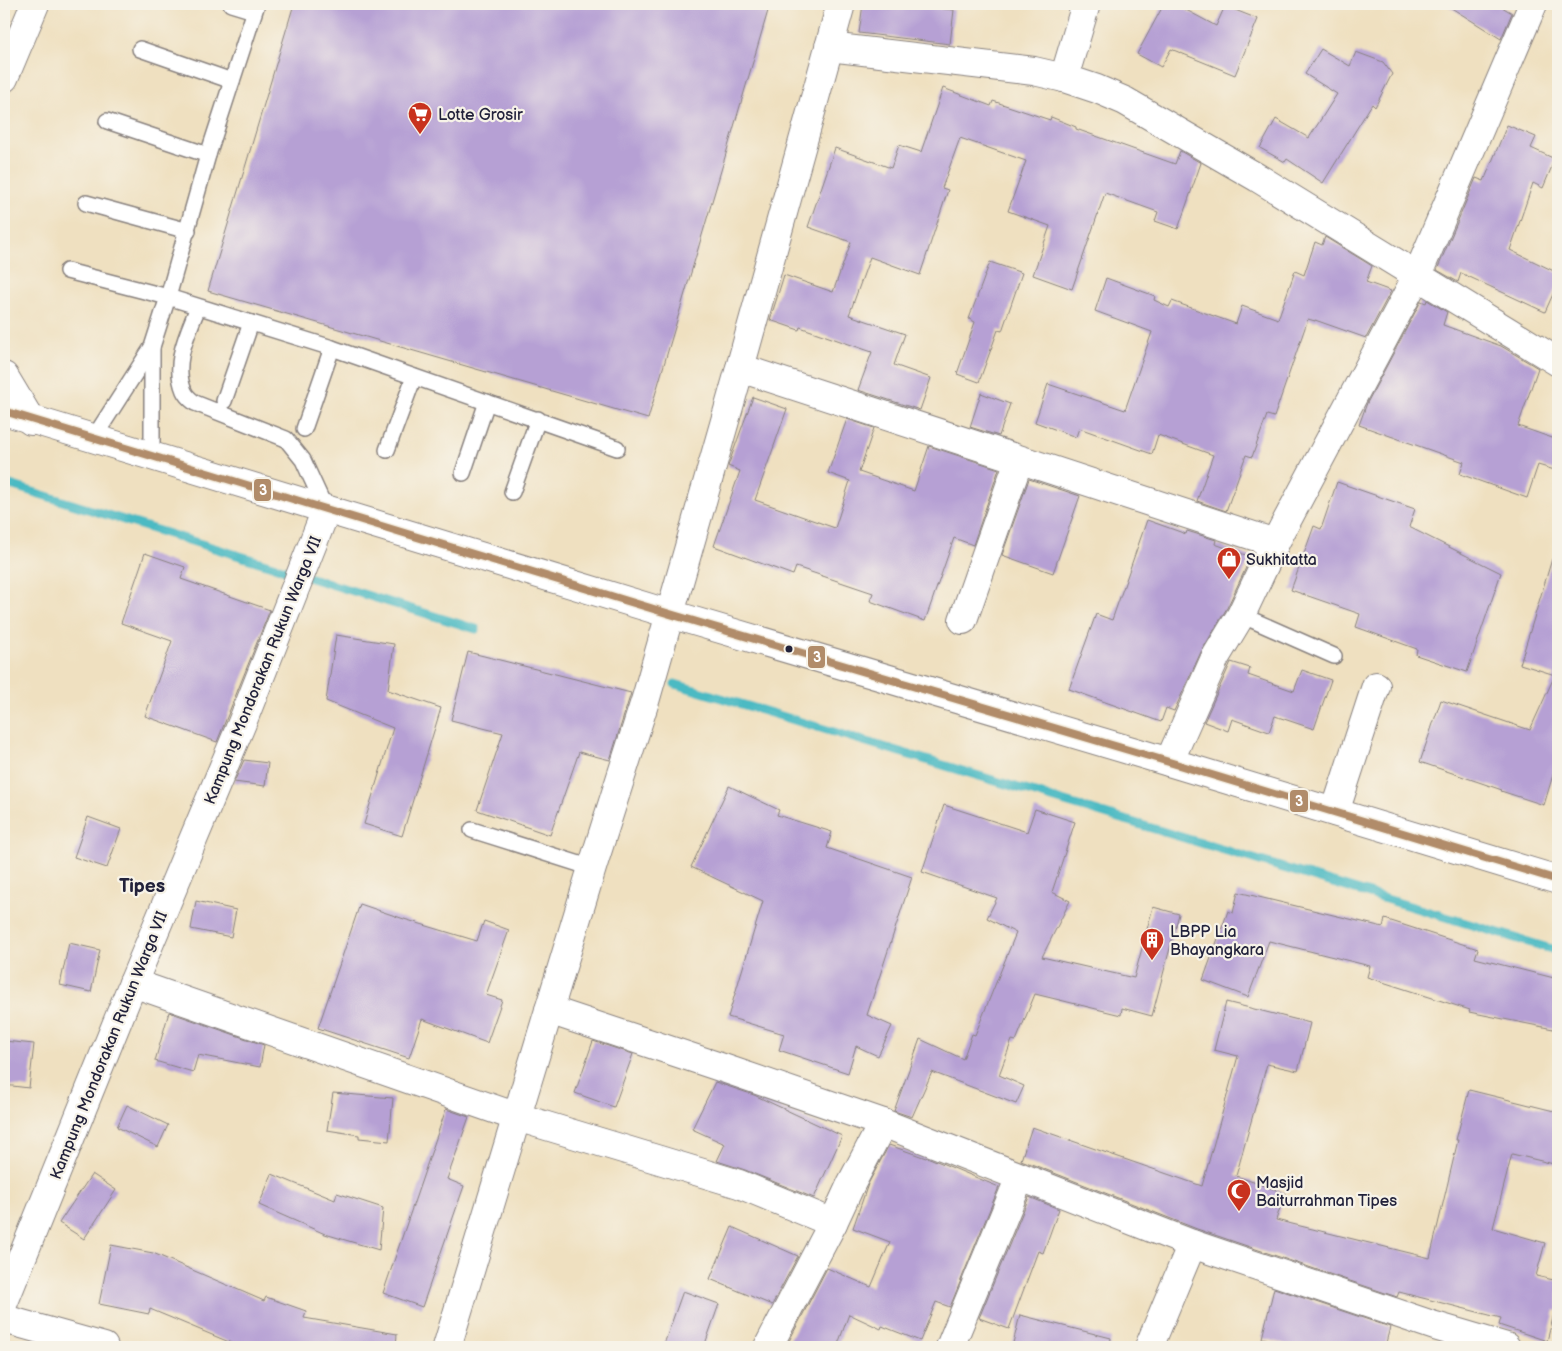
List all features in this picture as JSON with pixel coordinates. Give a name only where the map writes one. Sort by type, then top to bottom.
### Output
[{"type":"street","points":[[4,78],[35,4]]},
{"type":"street","points":[[447,1347],[592,868],[646,698],[841,4]]},
{"type":"street","points":[[1064,78],[1086,4]]},
{"type":"street","points":[[1169,762],[1215,658],[1241,615],[1275,543],[1417,276],[1533,4]]},
{"type":"street","points":[[829,47],[1034,71],[1064,78],[1097,89],[1125,102],[1258,178],[1558,362]]},
{"type":"street","points":[[740,368],[1275,543]]},
{"type":"street","points":[[4,376],[31,421]]},
{"type":"street","points":[[4,411],[31,421],[152,457],[324,517],[670,614],[1558,880]]},
{"type":"street","points":[[963,620],[1019,460]]},
{"type":"street","name":"Kampung Mondorakan Rukun Warga VII","points":[[4,1302],[133,983],[242,723],[324,517]]},
{"type":"street","points":[[1335,812],[1376,686]]},
{"type":"street","points":[[133,983],[517,1117],[739,1184],[833,1223]]},
{"type":"street","points":[[549,1010],[882,1123],[1192,1244],[1435,1326],[1506,1347]]},
{"type":"street","points":[[768,1347],[833,1223],[882,1123]]},
{"type":"street","points":[[950,1347],[1020,1177]]},
{"type":"street","points":[[1148,1347],[1192,1244]]},
{"type":"street","points":[[4,1319],[104,1347]]},
{"type":"lane","points":[[93,439],[152,347],[188,231],[208,155],[255,7],[231,4]]},
{"type":"lane","points":[[140,49],[232,81]]},
{"type":"lane","points":[[107,122],[208,155]]},
{"type":"lane","points":[[86,203],[188,231]]},
{"type":"lane","points":[[67,271],[168,296],[332,348],[617,448]]},
{"type":"lane","points":[[198,307],[181,349],[180,372],[184,392],[195,403],[286,439],[303,460],[324,517]]},
{"type":"lane","points":[[224,400],[250,323]]},
{"type":"lane","points":[[152,347],[152,457]]},
{"type":"lane","points":[[304,429],[332,348]]},
{"type":"lane","points":[[386,450],[414,377]]},
{"type":"lane","points":[[463,473],[487,402]]},
{"type":"lane","points":[[512,492],[538,419]]},
{"type":"lane","points":[[1241,615],[1334,656]]},
{"type":"lane","points":[[472,830],[592,868]]},
{"type":"building","points":[[294,4],[770,4],[648,419],[208,291]]},
{"type":"building","points":[[863,4],[900,4],[954,10],[950,44],[859,33]]},
{"type":"building","points":[[1164,4],[1175,4],[1216,26],[1225,6],[1258,19],[1235,75],[1171,49],[1161,67],[1137,54]]},
{"type":"building","points":[[1445,4],[1497,4],[1512,13],[1501,39]]},
{"type":"building","points":[[1321,49],[1350,66],[1356,52],[1383,62],[1392,74],[1375,107],[1372,104],[1323,183],[1287,159],[1285,162],[1260,148],[1276,119],[1309,138],[1337,94],[1305,74]]},
{"type":"building","points":[[943,88],[991,106],[993,101],[1050,120],[1051,117],[1076,127],[1076,129],[1175,164],[1180,151],[1201,163],[1178,229],[1155,221],[1158,212],[1105,193],[1072,289],[1033,275],[1050,226],[1008,211],[1026,161],[960,138],[942,188],[948,190],[920,275],[870,257],[849,315],[905,334],[894,365],[931,378],[920,410],[858,390],[872,352],[800,327],[799,330],[770,320],[784,275],[833,292],[851,242],[808,227],[835,148],[891,168],[899,145],[921,152]]},
{"type":"building","points":[[1507,125],[1536,137],[1531,148],[1555,159],[1543,188],[1533,183],[1510,250],[1558,273],[1558,283],[1545,312],[1461,273],[1458,282],[1437,270],[1476,178],[1484,181]]},
{"type":"building","points":[[1325,237],[1372,266],[1366,282],[1391,291],[1366,338],[1308,319],[1274,417],[1267,415],[1252,457],[1246,455],[1226,511],[1197,501],[1213,455],[1158,435],[1152,454],[1079,428],[1076,437],[1035,422],[1048,384],[1125,410],[1152,332],[1095,311],[1106,278],[1155,296],[1154,300],[1169,307],[1172,301],[1236,324],[1242,306],[1278,319],[1295,271],[1304,275],[1315,242],[1322,245]]},
{"type":"building","points":[[990,262],[1022,273],[1002,331],[998,330],[979,382],[957,374],[975,322],[969,319]]},
{"type":"building","points":[[1427,300],[1447,312],[1443,325],[1501,346],[1538,368],[1518,426],[1558,440],[1558,471],[1538,465],[1527,498],[1460,474],[1464,462],[1359,425],[1367,403],[1421,301],[1426,303]]},
{"type":"building","points":[[981,393],[1010,404],[999,436],[970,427]]},
{"type":"building","points":[[753,397],[787,409],[755,500],[835,528],[850,481],[828,473],[847,419],[874,428],[859,472],[914,491],[929,446],[999,469],[973,545],[954,538],[925,621],[870,601],[873,593],[796,567],[793,575],[714,546],[740,471],[728,466]]},
{"type":"building","points":[[1029,479],[1080,496],[1053,573],[1002,555]]},
{"type":"building","points":[[1337,482],[1415,509],[1409,527],[1501,573],[1467,672],[1416,655],[1417,649],[1356,627],[1360,614],[1291,590],[1314,526],[1321,529]]},
{"type":"building","points":[[1147,520],[1186,534],[1187,531],[1216,540],[1215,544],[1251,557],[1227,608],[1201,652],[1174,711],[1166,708],[1161,722],[1069,689],[1096,614],[1112,620]]},
{"type":"building","points":[[145,553],[185,567],[181,579],[270,610],[217,742],[145,716],[172,641],[121,623]]},
{"type":"building","points":[[1552,559],[1558,559],[1558,758],[1544,805],[1420,762],[1441,700],[1530,730],[1555,675],[1520,664]]},
{"type":"building","points":[[336,635],[394,644],[388,690],[441,708],[402,836],[364,824],[393,728],[326,701]]},
{"type":"building","points":[[468,652],[631,693],[610,760],[579,752],[550,835],[477,810],[503,733],[451,720]]},
{"type":"building","points":[[1231,662],[1250,668],[1248,675],[1294,691],[1302,670],[1331,680],[1314,729],[1275,716],[1269,732],[1232,719],[1228,731],[1204,722]]},
{"type":"building","points":[[244,760],[268,763],[265,786],[234,782]]},
{"type":"building","points":[[729,786],[779,810],[777,815],[832,832],[827,848],[912,877],[867,1015],[892,1026],[878,1056],[856,1046],[848,1073],[779,1050],[784,1034],[728,1017],[763,901],[691,867]]},
{"type":"building","points":[[944,805],[1027,832],[1035,809],[1075,822],[1052,892],[1070,901],[1042,957],[1134,978],[1153,907],[1179,914],[1152,1016],[1122,1008],[1121,1015],[1035,994],[1016,1041],[1012,1040],[999,1075],[1024,1086],[1016,1104],[932,1072],[912,1117],[894,1111],[920,1039],[963,1059],[972,1034],[975,1035],[1016,933],[987,918],[997,898],[922,872]]},
{"type":"building","points":[[88,817],[121,829],[107,868],[74,857]]},
{"type":"building","points":[[1238,892],[1383,927],[1385,919],[1478,949],[1475,958],[1558,979],[1558,1030],[1469,1012],[1470,1010],[1367,977],[1370,966],[1269,941],[1248,997],[1203,980],[1228,911],[1233,913]]},
{"type":"building","points":[[196,901],[236,910],[231,937],[191,929]]},
{"type":"building","points":[[360,904],[477,941],[484,921],[509,930],[486,995],[502,1000],[487,1043],[422,1019],[409,1058],[318,1028]]},
{"type":"building","points":[[69,943],[100,950],[91,992],[60,985]]},
{"type":"building","points":[[1226,1002],[1310,1023],[1298,1071],[1267,1064],[1236,1176],[1285,1193],[1276,1220],[1430,1258],[1469,1090],[1558,1112],[1558,1165],[1512,1154],[1493,1228],[1545,1243],[1536,1276],[1558,1281],[1558,1311],[1555,1310],[1547,1341],[1499,1325],[1501,1318],[1399,1292],[1397,1297],[1197,1229],[1021,1160],[1032,1127],[1202,1186],[1238,1056],[1214,1050]]},
{"type":"building","points":[[169,1012],[264,1045],[260,1067],[198,1055],[193,1072],[155,1061]]},
{"type":"building","points":[[4,1041],[34,1044],[29,1088],[4,1085]]},
{"type":"building","points":[[593,1041],[633,1054],[614,1107],[575,1093]]},
{"type":"building","points":[[715,1082],[754,1095],[842,1136],[814,1198],[745,1170],[717,1161],[725,1144],[692,1129]]},
{"type":"building","points":[[333,1093],[393,1098],[389,1141],[359,1138],[359,1135],[327,1130]]},
{"type":"building","points":[[127,1105],[168,1125],[158,1147],[117,1127]]},
{"type":"building","points":[[446,1109],[469,1117],[447,1179],[464,1186],[422,1307],[383,1293]]},
{"type":"building","points":[[889,1145],[927,1157],[999,1187],[950,1307],[936,1302],[920,1341],[882,1326],[881,1329],[849,1314],[837,1347],[805,1347],[789,1341],[827,1268],[871,1287],[890,1242],[853,1228],[868,1184]]},
{"type":"building","points":[[92,1174],[116,1190],[84,1239],[59,1223]]},
{"type":"building","points":[[272,1174],[335,1200],[337,1193],[383,1208],[379,1250],[325,1234],[259,1205]]},
{"type":"building","points":[[1029,1197],[1059,1209],[1043,1253],[1038,1251],[1009,1329],[979,1318]]},
{"type":"building","points":[[732,1227],[798,1256],[772,1305],[710,1279]]},
{"type":"building","points":[[111,1245],[153,1253],[264,1301],[266,1297],[306,1311],[304,1318],[397,1334],[396,1347],[241,1347],[150,1309],[149,1314],[99,1304]]},
{"type":"building","points":[[1274,1288],[1390,1327],[1385,1347],[1298,1347],[1262,1338]]},
{"type":"building","points":[[683,1291],[719,1304],[704,1347],[663,1347]]},
{"type":"building","points":[[1020,1315],[1111,1338],[1110,1347],[1012,1347]]},
{"type":"waterway","points":[[4,483],[476,629]]},
{"type":"waterway","points":[[675,684],[1558,951]]},
{"type":"transit line","name":"3","points":[[4,411],[670,614],[1558,880]]},
{"type":"place","name":"Lotte Grosir","points":[[420,135]]},
{"type":"place","name":"Sukhitatta","points":[[1229,580]]},
{"type":"place","name":"LBPP Lia Bhayangkara","points":[[1152,961]]},
{"type":"place","name":"Masjid Baiturrahman Tipes","points":[[1239,1212]]},
{"type":"district","name":"Tipes","points":[[142,885]]}]
